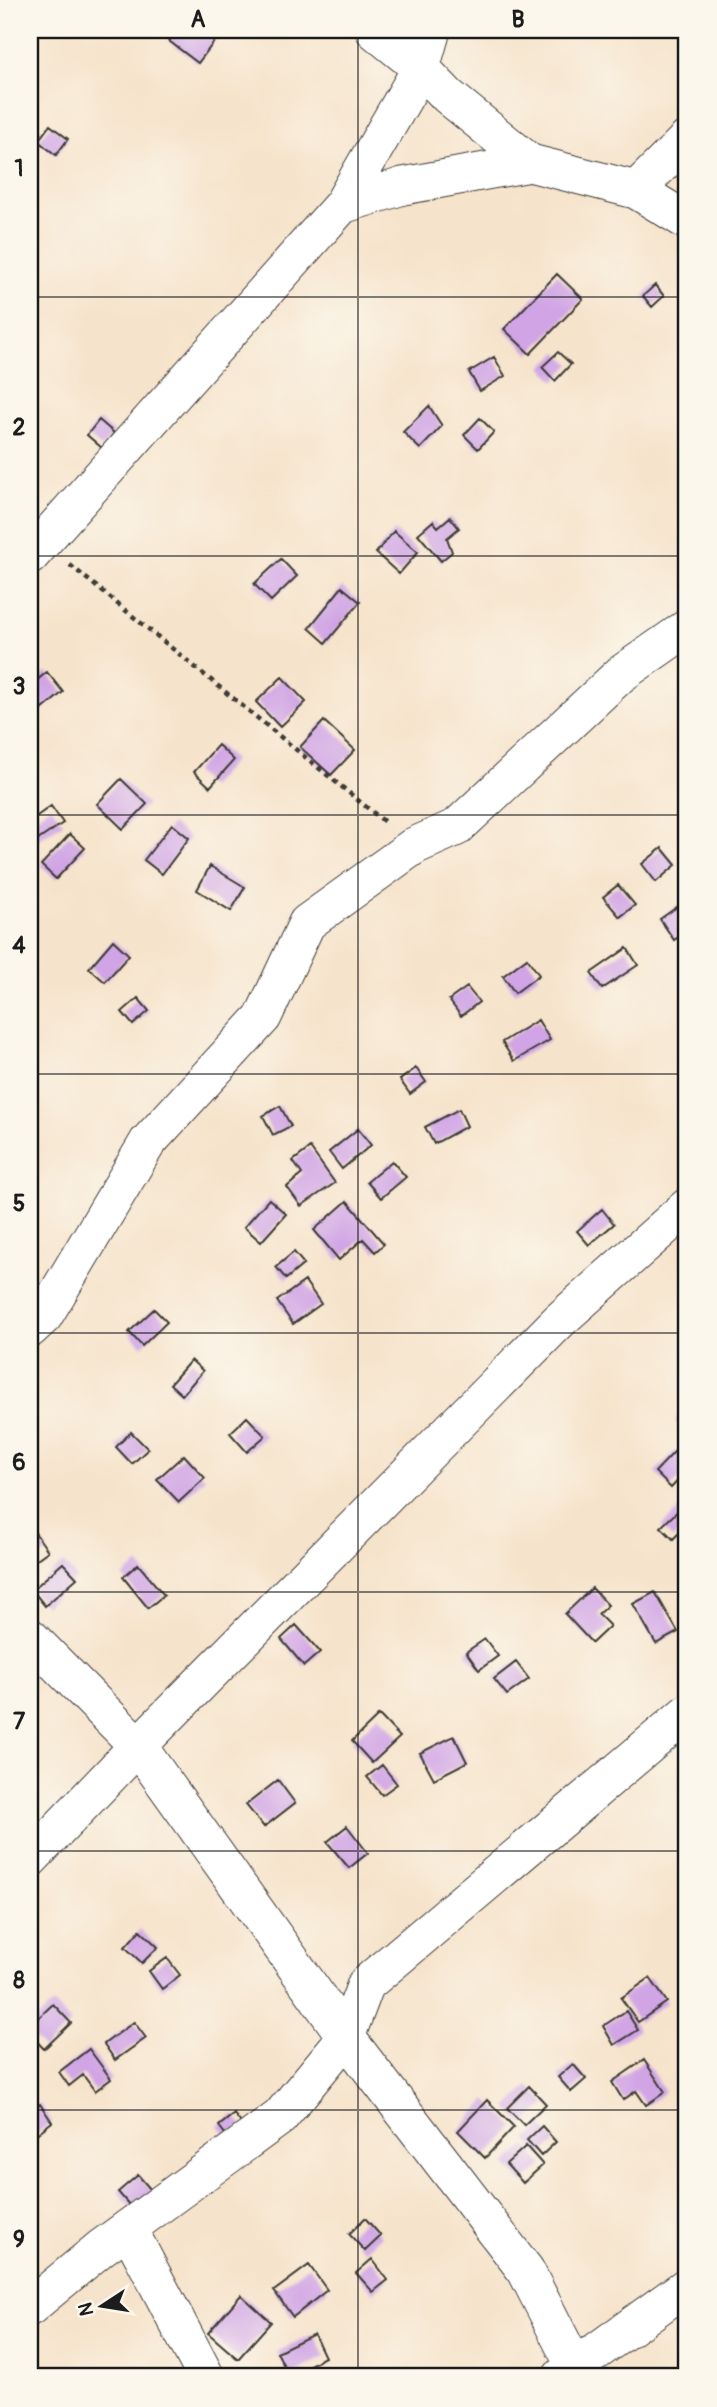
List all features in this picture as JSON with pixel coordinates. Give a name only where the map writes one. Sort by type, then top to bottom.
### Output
[{"type":"street","points":[[374,30],[530,163]]},
{"type":"street","points":[[36,549],[342,205],[421,68],[432,30]]},
{"type":"street","points":[[635,190],[687,139]]},
{"type":"street","points":[[342,205],[403,186],[530,163],[635,190],[687,221]]},
{"type":"street","points":[[30,1329],[44,1316],[148,1142],[263,1017],[307,923],[414,846],[457,827],[621,674],[687,628]]},
{"type":"street","points":[[30,1859],[138,1746],[560,1320],[687,1207]]},
{"type":"street","points":[[30,1637],[138,1746],[346,2037],[526,2271],[572,2374],[687,2286]]},
{"type":"street","points":[[30,2307],[128,2228],[280,2117],[346,2037],[366,1983],[687,1713]]},
{"type":"street","points":[[128,2228],[206,2377]]},
{"type":"path","points":[[36,549],[414,846]]},
{"type":"building","points":[[178,30],[223,30],[198,63],[169,41]]},
{"type":"building","points":[[50,125],[68,139],[56,155],[38,141]]},
{"type":"building","points":[[557,274],[583,299],[530,354],[504,329]]},
{"type":"building","points":[[655,285],[664,296],[652,307],[643,296]]},
{"type":"building","points":[[558,352],[571,364],[555,381],[542,367]]},
{"type":"building","points":[[494,357],[505,376],[480,391],[469,372]]},
{"type":"building","points":[[429,406],[442,426],[420,449],[403,432]]},
{"type":"building","points":[[480,418],[494,432],[478,449],[464,435]]},
{"type":"building","points":[[99,420],[114,433],[102,448],[87,435]]},
{"type":"building","points":[[450,517],[459,528],[447,538],[452,552],[441,561],[418,534],[433,521],[438,527]]},
{"type":"building","points":[[394,531],[418,552],[399,574],[376,553]]},
{"type":"building","points":[[281,559],[297,576],[271,601],[254,584]]},
{"type":"building","points":[[342,587],[360,602],[326,643],[309,628]]},
{"type":"building","points":[[47,672],[63,692],[30,720],[30,686]]},
{"type":"building","points":[[282,677],[306,702],[280,727],[256,702]]},
{"type":"building","points":[[324,721],[355,750],[331,775],[300,747]]},
{"type":"building","points":[[218,745],[234,760],[210,787],[194,772]]},
{"type":"building","points":[[121,779],[147,804],[123,829],[97,804]]},
{"type":"building","points":[[51,806],[63,823],[32,844],[30,821]]},
{"type":"building","points":[[172,824],[189,838],[162,874],[144,860]]},
{"type":"building","points":[[70,834],[85,848],[56,879],[41,865]]},
{"type":"building","points":[[662,848],[676,865],[656,882],[642,864]]},
{"type":"building","points":[[210,866],[245,887],[231,911],[197,890]]},
{"type":"building","points":[[618,885],[635,905],[620,917],[603,897]]},
{"type":"building","points":[[687,900],[687,931],[674,940],[660,919]]},
{"type":"building","points":[[113,940],[129,955],[105,982],[89,968]]},
{"type":"building","points":[[627,948],[638,965],[602,989],[591,973]]},
{"type":"building","points":[[527,958],[539,975],[515,993],[503,976]]},
{"type":"building","points":[[467,987],[479,1002],[461,1016],[449,1000]]},
{"type":"building","points":[[138,998],[149,1011],[133,1025],[122,1012]]},
{"type":"building","points":[[538,1020],[550,1040],[514,1061],[502,1042]]},
{"type":"building","points":[[416,1068],[426,1082],[410,1094],[400,1080]]},
{"type":"building","points":[[280,1106],[291,1126],[273,1135],[263,1116]]},
{"type":"building","points":[[459,1109],[467,1126],[434,1144],[425,1127]]},
{"type":"building","points":[[358,1129],[371,1145],[342,1169],[329,1152]]},
{"type":"building","points":[[310,1148],[335,1183],[301,1206],[287,1187],[302,1174],[293,1161]]},
{"type":"building","points":[[392,1161],[406,1177],[381,1198],[367,1182]]},
{"type":"building","points":[[269,1199],[286,1214],[261,1242],[244,1227]]},
{"type":"building","points":[[347,1201],[384,1244],[375,1252],[363,1239],[339,1260],[314,1230]]},
{"type":"building","points":[[602,1209],[614,1224],[589,1245],[577,1231]]},
{"type":"building","points":[[294,1252],[304,1264],[286,1279],[276,1267]]},
{"type":"building","points":[[305,1281],[321,1304],[293,1324],[277,1301]]},
{"type":"building","points":[[154,1309],[167,1322],[142,1346],[129,1332]]},
{"type":"building","points":[[191,1360],[203,1371],[182,1395],[170,1384]]},
{"type":"building","points":[[687,1409],[687,1433],[675,1420]]},
{"type":"building","points":[[247,1417],[265,1436],[247,1452],[230,1433]]},
{"type":"building","points":[[131,1432],[148,1449],[132,1464],[116,1447]]},
{"type":"building","points":[[675,1451],[687,1463],[687,1471],[671,1488],[655,1472]]},
{"type":"building","points":[[184,1455],[205,1478],[179,1502],[157,1479]]},
{"type":"building","points":[[687,1502],[687,1525],[673,1539],[661,1527]]},
{"type":"building","points":[[30,1528],[48,1551],[30,1564]]},
{"type":"building","points":[[63,1563],[77,1578],[45,1606],[32,1590]]},
{"type":"building","points":[[138,1564],[164,1595],[148,1608],[123,1577]]},
{"type":"building","points":[[592,1588],[608,1605],[598,1614],[610,1626],[592,1643],[565,1614]]},
{"type":"building","points":[[655,1592],[678,1632],[656,1644],[633,1604]]},
{"type":"building","points":[[296,1625],[320,1652],[304,1666],[281,1639]]},
{"type":"building","points":[[485,1639],[498,1656],[479,1670],[466,1652]]},
{"type":"building","points":[[516,1662],[529,1679],[507,1695],[494,1679]]},
{"type":"building","points":[[379,1715],[400,1737],[372,1763],[352,1741]]},
{"type":"building","points":[[454,1736],[467,1762],[434,1779],[420,1753]]},
{"type":"building","points":[[382,1765],[397,1784],[382,1795],[367,1777]]},
{"type":"building","points":[[278,1780],[295,1803],[264,1827],[246,1805]]},
{"type":"building","points":[[347,1826],[368,1853],[349,1868],[327,1842]]},
{"type":"building","points":[[140,1930],[158,1947],[142,1963],[125,1947]]},
{"type":"building","points":[[167,1958],[180,1975],[162,1989],[149,1971]]},
{"type":"building","points":[[650,1978],[667,2002],[638,2022],[621,1998]]},
{"type":"building","points":[[53,2004],[71,2023],[44,2049],[30,2034],[30,2026]]},
{"type":"building","points":[[626,2011],[638,2030],[614,2045],[603,2026]]},
{"type":"building","points":[[134,2022],[146,2038],[115,2060],[104,2044]]},
{"type":"building","points":[[89,2049],[111,2079],[95,2091],[83,2075],[69,2086],[59,2072]]},
{"type":"building","points":[[644,2060],[665,2092],[646,2105],[636,2091],[623,2100],[612,2082]]},
{"type":"building","points":[[573,2064],[586,2079],[571,2092],[558,2077]]},
{"type":"building","points":[[529,2086],[546,2104],[524,2125],[507,2108]]},
{"type":"building","points":[[487,2100],[514,2127],[485,2158],[458,2131]]},
{"type":"building","points":[[40,2104],[52,2122],[30,2139],[30,2111]]},
{"type":"building","points":[[234,2114],[247,2131],[232,2143],[219,2126]]},
{"type":"building","points":[[542,2126],[556,2142],[541,2156],[527,2140]]},
{"type":"building","points":[[526,2146],[543,2165],[523,2183],[506,2164]]},
{"type":"building","points":[[138,2175],[157,2197],[137,2214],[118,2192]]},
{"type":"building","points":[[365,2218],[381,2236],[365,2251],[349,2234]]},
{"type":"building","points":[[372,2259],[388,2280],[373,2292],[356,2273]]},
{"type":"building","points":[[309,2265],[327,2290],[293,2317],[274,2291]]},
{"type":"building","points":[[241,2295],[271,2322],[238,2359],[208,2333]]},
{"type":"building","points":[[314,2334],[325,2357],[289,2376],[277,2352]]}]
